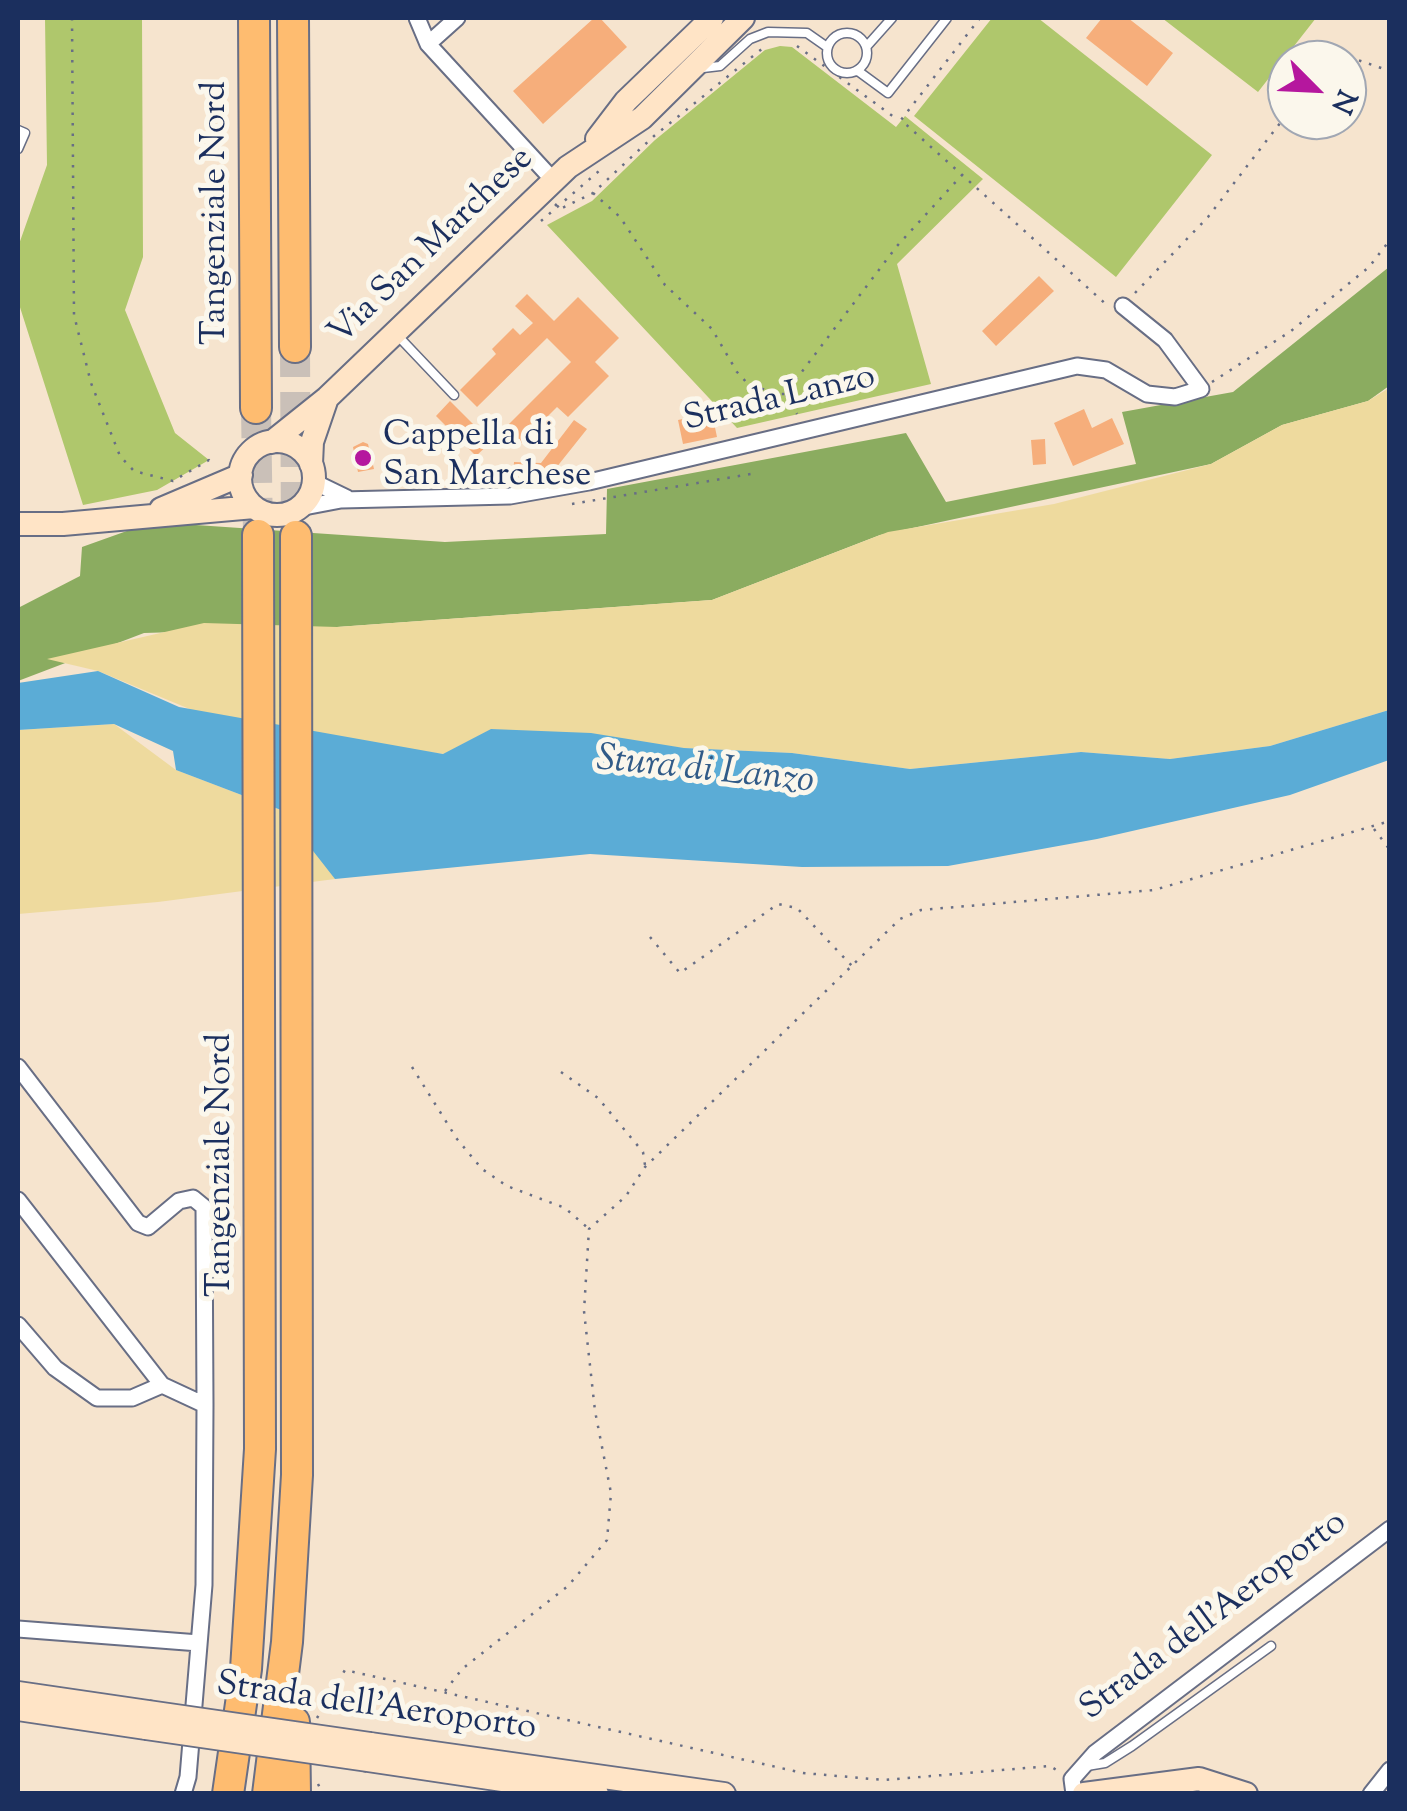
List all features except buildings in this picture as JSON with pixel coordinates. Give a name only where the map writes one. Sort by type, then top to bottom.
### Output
[{"type":"highway","name":"Tangenziale Nord","points":[[254,18],[256,408]]},
{"type":"highway","points":[[293,18],[295,347]]},
{"type":"highway","name":"Tangenziale Nord","points":[[228,1794],[246,1668],[260,1449],[257,532]]},
{"type":"highway","points":[[268,1794],[287,1642],[297,1475],[297,533]]},
{"type":"highway","points":[[287,1642],[306,1787]]},
{"type":"street","points":[[417,18],[428,44],[548,186]]},
{"type":"street","points":[[428,44],[457,18]]},
{"type":"street","name":"Via San Marchese","points":[[233,478],[250,453],[272,442],[327,398],[588,150],[626,101],[712,18]]},
{"type":"street","name":"Via San Marchese","points":[[588,150],[642,118],[743,18]]},
{"type":"street","points":[[1123,306],[1164,340],[1201,389]]},
{"type":"street","name":"Strada Lanzo","points":[[297,533],[340,500],[510,496],[589,482],[1077,366],[1106,370],[1147,394],[1176,397],[1201,389]]},
{"type":"street","name":"Via San Marchese","points":[[297,533],[312,473],[312,442],[327,398]]},
{"type":"street","points":[[272,442],[295,446],[312,473]]},
{"type":"street","name":"Strada Lanzo","points":[[312,473],[334,495],[366,501]]},
{"type":"street","points":[[144,517],[233,478],[241,487],[257,532]]},
{"type":"street","points":[[18,524],[144,517],[257,532],[276,515],[297,533]]},
{"type":"street","points":[[18,537],[63,524]]},
{"type":"street","points":[[18,1067],[138,1223],[148,1227],[179,1202],[192,1198],[204,1207],[206,1404],[199,1643],[185,1785]]},
{"type":"street","points":[[18,1200],[162,1385],[206,1404]]},
{"type":"street","points":[[18,1325],[54,1368],[97,1398],[132,1398],[162,1385]]},
{"type":"street","name":"Strada dell'Aeroporto","points":[[1077,1789],[1095,1753],[1390,1530]]},
{"type":"street","points":[[18,1629],[199,1643]]},
{"type":"street","name":"Strada dell'Aeroporto","points":[[18,1693],[147,1720]]},
{"type":"street","name":"Strada dell'Aeroporto","points":[[18,1709],[147,1720],[369,1752],[724,1794]]},
{"type":"street","name":"Strada dell'Aeroporto","points":[[369,1752],[597,1794]]},
{"type":"street","points":[[1370,1794],[1390,1770]]},
{"type":"street","points":[[1077,1789],[1200,1779],[1246,1794]]},
{"type":"lane","points":[[693,69],[720,66],[750,39],[778,32],[807,33],[828,47],[833,68],[846,74],[858,71],[867,60],[867,46],[892,18]]},
{"type":"lane","points":[[858,71],[888,93],[948,18]]},
{"type":"lane","points":[[828,47],[843,32],[856,34],[867,46]]},
{"type":"lane","points":[[18,130],[24,132],[18,149]]},
{"type":"lane","points":[[395,333],[454,395]]},
{"type":"lane","points":[[1087,1766],[1105,1762],[1132,1746],[1271,1646]]},
{"type":"path","points":[[72,18],[74,315],[91,383],[120,456],[134,470],[173,480],[209,460],[233,478]]},
{"type":"path","points":[[548,186],[560,209],[593,193],[764,46],[781,42],[794,44],[893,121],[901,120],[980,18]]},
{"type":"path","points":[[778,32],[781,42]]},
{"type":"path","points":[[901,120],[1106,306],[1123,306],[1208,216],[1267,140]]},
{"type":"path","points":[[786,394],[897,246],[963,174]]},
{"type":"path","points":[[593,193],[620,217],[665,284],[712,329],[748,384],[786,394],[805,430]]},
{"type":"path","points":[[1201,389],[1291,332],[1369,267],[1390,240]]},
{"type":"path","points":[[572,504],[757,473]]},
{"type":"path","points":[[445,1690],[462,1668],[568,1586],[606,1540],[611,1493],[595,1411],[584,1310],[590,1230],[626,1196],[645,1166],[900,919],[921,910],[1154,890],[1390,821]]},
{"type":"path","points":[[1373,828],[1390,850]]},
{"type":"path","points":[[650,936],[680,973],[778,904],[797,908],[853,967]]},
{"type":"path","points":[[412,1068],[457,1139],[482,1169],[507,1186],[565,1208],[590,1230]]},
{"type":"path","points":[[561,1072],[598,1098],[643,1152],[645,1166]]},
{"type":"path","points":[[316,1718],[345,1670],[802,1772],[884,1780],[1050,1766],[1077,1789]]},
{"type":"path","points":[[306,1787],[323,1794]]},
{"type":"green space","points":[[45,18],[142,18],[143,257],[125,310],[175,433],[209,460],[157,490],[83,505],[18,301],[18,247],[47,165]]},
{"type":"green space","points":[[992,18],[1038,18],[1212,155],[1116,277],[914,116]]},
{"type":"green space","points":[[1162,18],[1316,18],[1299,40],[1267,40],[1267,81],[1258,92]]},
{"type":"green space","points":[[792,47],[896,127],[905,116],[983,179],[897,264],[931,384],[737,428],[547,225],[592,201],[655,140],[765,50]]},
{"type":"green space","points":[[1389,267],[1389,386],[1368,401],[1282,425],[1211,464],[880,535],[712,600],[337,627],[144,633],[18,681],[18,608],[80,576],[82,547],[152,522],[445,542],[606,534],[607,489],[906,433],[946,502],[1136,464],[1122,412],[1233,392]]},
{"type":"sand","points":[[1389,388],[1389,710],[1270,746],[1170,759],[1081,752],[910,769],[792,753],[684,748],[492,729],[444,754],[233,727],[98,671],[47,659],[204,623],[337,627],[712,600],[888,532],[1054,504],[1211,464],[1282,425],[1368,401]]},
{"type":"sand","points":[[114,724],[176,770],[281,810],[315,841],[335,879],[158,902],[18,914],[18,730]]},
{"type":"water","name":"Stura di Lanzo","points":[[98,671],[179,707],[443,754],[491,729],[591,733],[684,748],[792,753],[910,769],[1081,752],[1170,759],[1270,746],[1389,710],[1389,760],[1290,795],[1097,839],[948,866],[802,867],[590,854],[335,879],[281,810],[176,770],[173,751],[114,724],[18,730],[18,683]]},
{"type":"tunnel","points":[[295,347],[296,536]]},
{"type":"tunnel","points":[[256,408],[258,535]]},
{"type":"place","name":"Cappella di San Marchese","points":[[363,458]]}]
